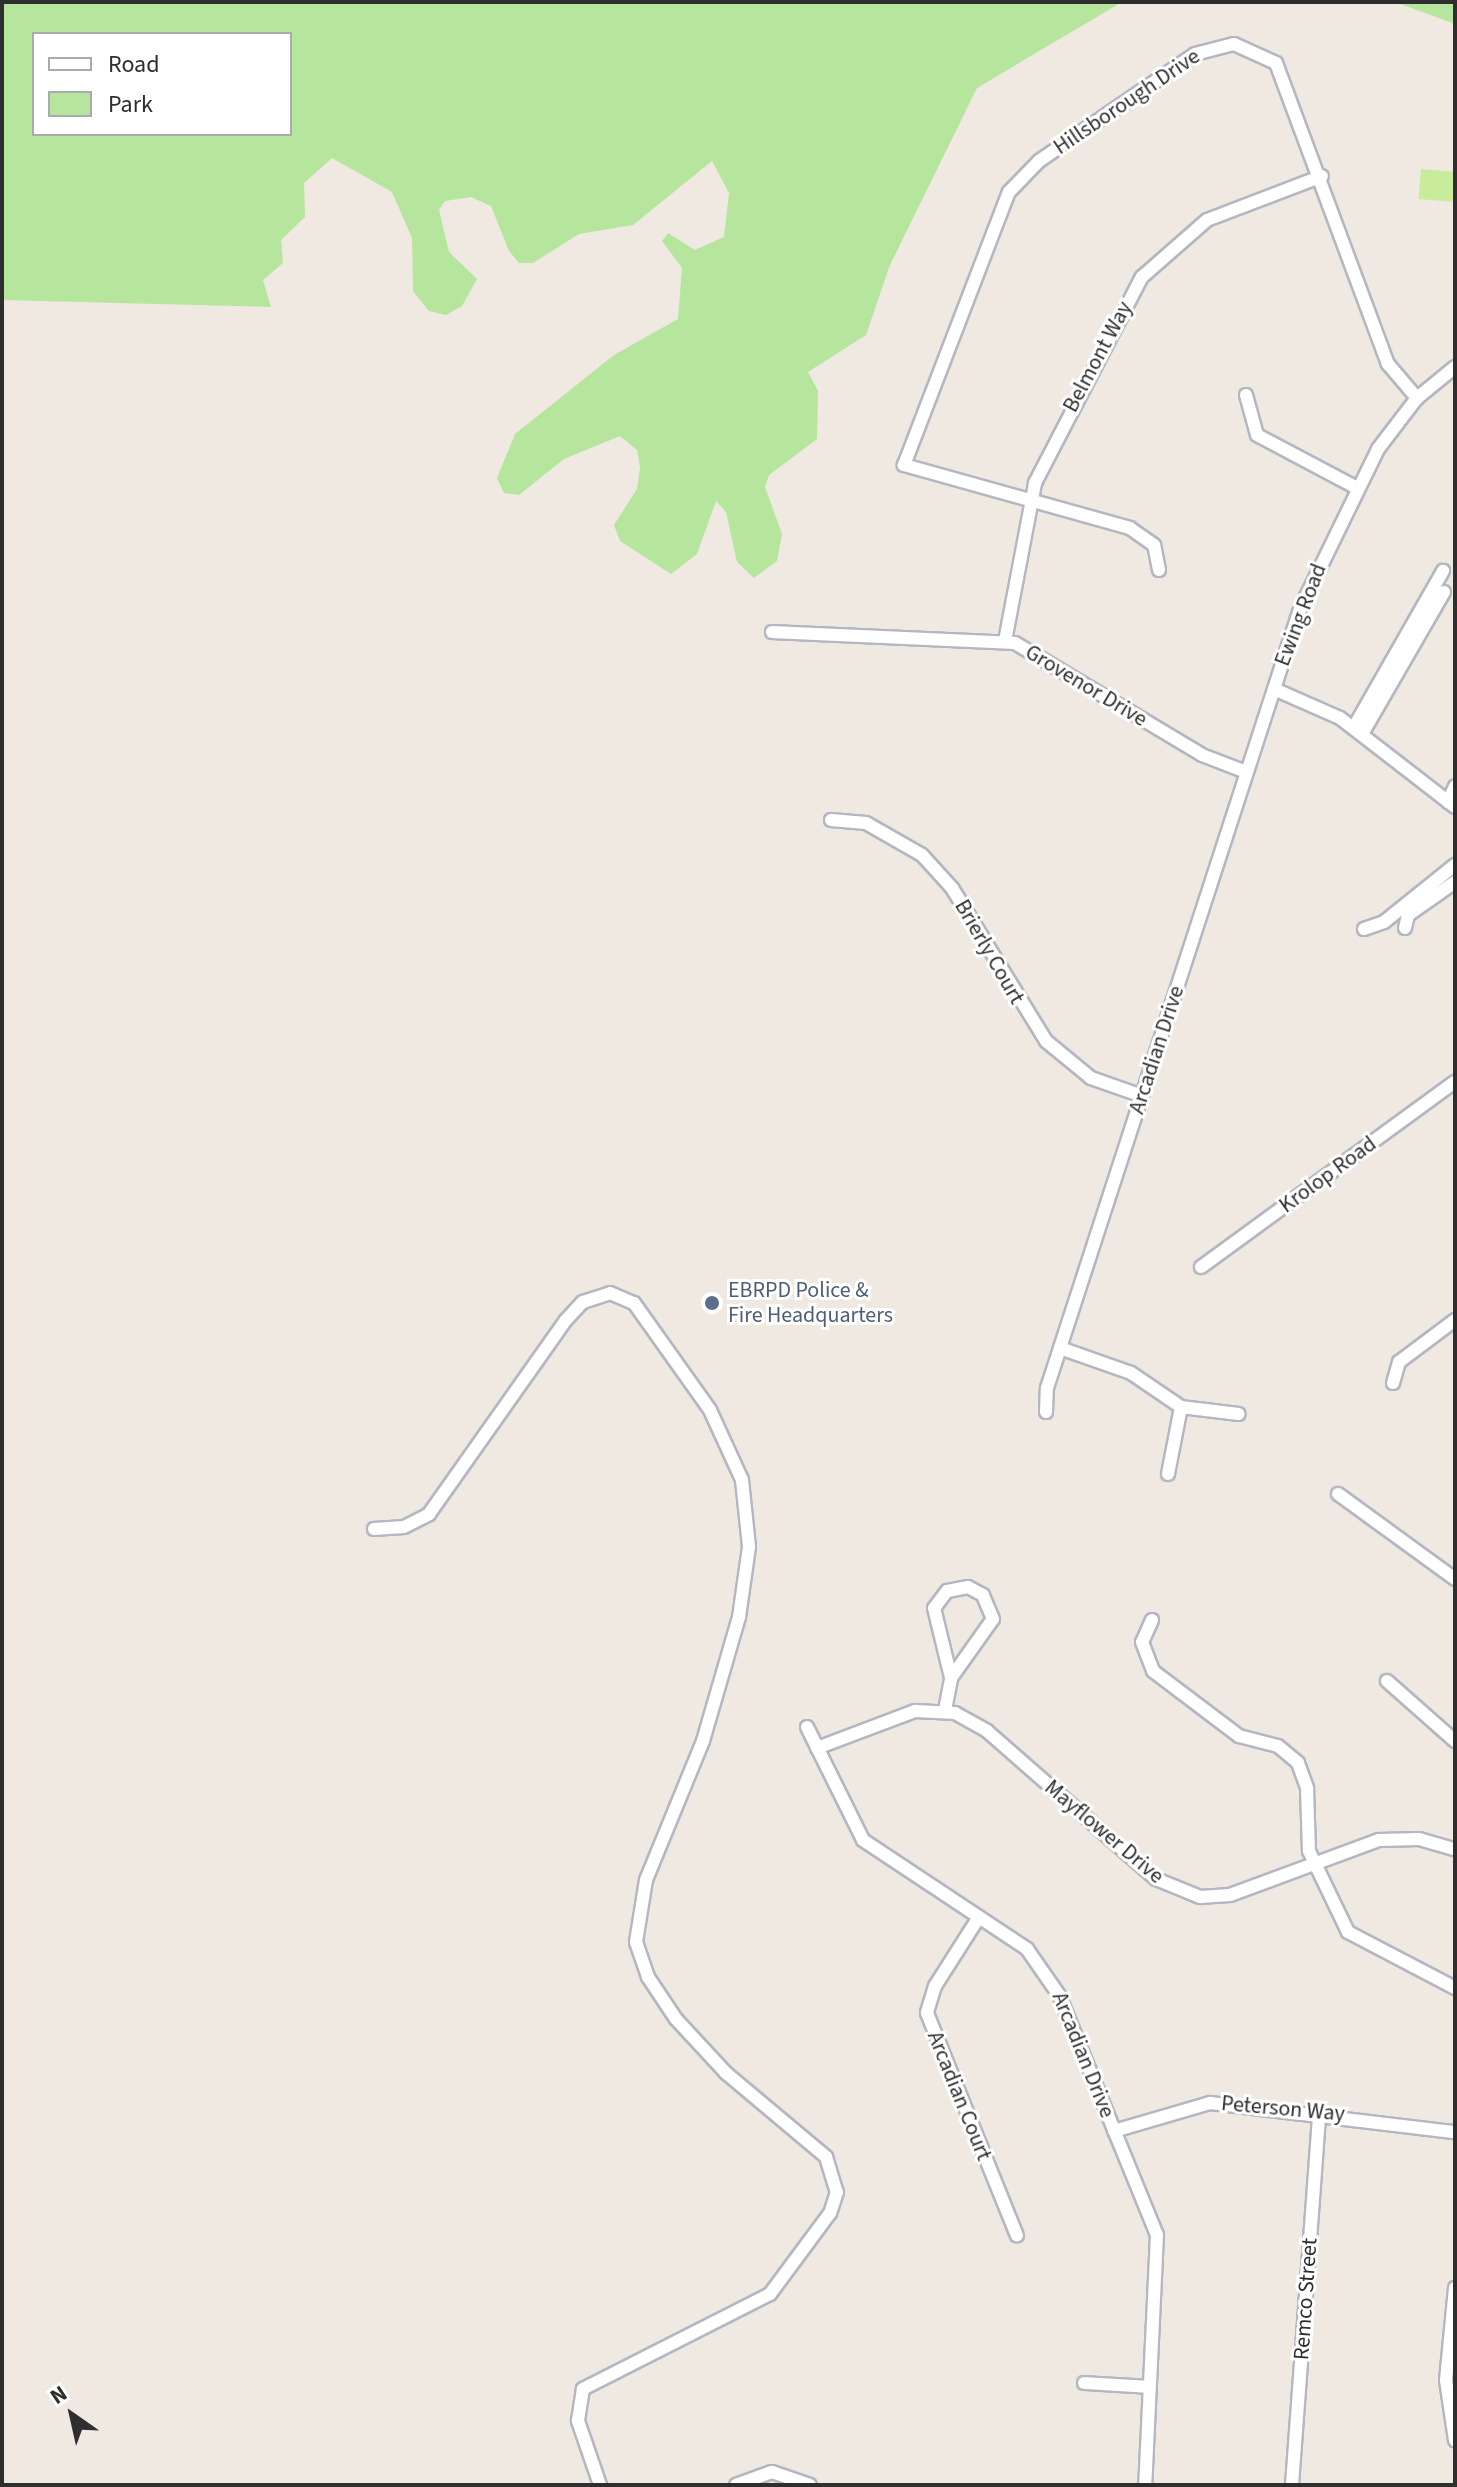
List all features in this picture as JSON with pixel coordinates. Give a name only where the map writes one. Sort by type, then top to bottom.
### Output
[{"type":"street","name":"Hillsborough Drive","points":[[1029,500],[904,465],[1002,204],[1039,161],[1195,54],[1234,44],[1276,63],[1322,176],[1388,364],[1417,398]]},
{"type":"street","name":"Belmont Way","points":[[1005,641],[1029,500],[1068,415],[1153,263],[1207,220],[1322,176]]},
{"type":"street","name":"Ewing Road","points":[[1452,805],[1358,730],[1274,689],[1306,595],[1357,488],[1417,398],[1455,367]]},
{"type":"street","points":[[1246,395],[1257,435],[1357,488]]},
{"type":"street","points":[[1029,500],[1140,533],[1154,545],[1159,570]]},
{"type":"street","points":[[1358,730],[1443,571]]},
{"type":"street","points":[[1358,730],[1444,592]]},
{"type":"street","name":"Grovenor Drive","points":[[772,632],[1005,641],[1202,755],[1246,772]]},
{"type":"street","name":"Arcadian Drive","points":[[1046,1412],[1060,1348],[1274,689]]},
{"type":"street","points":[[1452,805],[1455,786]]},
{"type":"street","name":"Brierly Court","points":[[831,820],[866,823],[922,855],[952,888],[1041,1036],[1085,1074],[1142,1096]]},
{"type":"street","points":[[1364,929],[1384,922],[1455,865]]},
{"type":"street","points":[[1405,928],[1408,915],[1455,882]]},
{"type":"street","name":"Krolop Road","points":[[1201,1267],[1455,1082]]},
{"type":"street","points":[[374,1529],[414,1523],[436,1507],[552,1338],[583,1302],[601,1294],[634,1303],[710,1410],[742,1480],[749,1547],[739,1617],[703,1741],[643,1888],[635,1935],[648,1977],[676,2019],[726,2073],[826,2157],[837,2192],[830,2213],[770,2294],[583,2389],[578,2421],[600,2485]]},
{"type":"street","points":[[1393,1383],[1399,1362],[1455,1320]]},
{"type":"street","points":[[1060,1348],[1131,1373],[1181,1407],[1239,1414]]},
{"type":"street","points":[[1168,1474],[1181,1407]]},
{"type":"street","points":[[1338,1494],[1455,1579]]},
{"type":"street","points":[[817,1748],[899,1715],[945,1710],[951,1678],[934,1608],[947,1591],[968,1587],[983,1595],[993,1619],[951,1678]]},
{"type":"street","points":[[1152,1620],[1142,1642],[1153,1671],[1239,1736],[1278,1746],[1298,1763],[1313,1864],[1334,1913],[1355,1939],[1455,1988]]},
{"type":"street","points":[[1387,1681],[1455,1741]]},
{"type":"street","name":"Mayflower Drive","points":[[945,1710],[987,1731],[1171,1888],[1220,1897],[1394,1838],[1455,1849]]},
{"type":"street","name":"Arcadian Drive","points":[[807,1727],[863,1840],[979,1917],[1044,1966],[1114,2131],[1159,2251],[1145,2485]]},
{"type":"street","name":"Arcadian Court","points":[[979,1917],[935,1986],[927,2013],[1017,2236]]},
{"type":"street","name":"Peterson Way","points":[[1114,2131],[1201,2103],[1319,2113],[1455,2132]]},
{"type":"street","name":"Remco Street","points":[[1292,2485],[1319,2113]]},
{"type":"street","points":[[1455,2288],[1446,2398],[1455,2440]]},
{"type":"street","points":[[1084,2383],[1149,2387]]},
{"type":"street","points":[[736,2485],[772,2472],[810,2485]]},
{"type":"green space","points":[[2,2],[1122,2],[977,88],[890,265],[866,335],[808,372],[818,391],[817,439],[769,475],[765,487],[782,534],[777,561],[754,578],[737,562],[726,512],[716,501],[697,554],[671,574],[620,541],[614,525],[637,489],[640,467],[637,450],[620,436],[564,459],[519,495],[504,493],[497,478],[515,434],[614,355],[678,319],[682,268],[662,241],[668,233],[695,250],[724,237],[729,193],[712,161],[633,225],[579,234],[533,263],[519,263],[509,251],[491,206],[471,197],[445,201],[439,210],[449,252],[477,279],[462,306],[446,315],[429,311],[413,291],[412,238],[392,192],[332,158],[304,183],[305,217],[281,240],[283,263],[263,280],[271,307],[2,300]]},
{"type":"green space","points":[[1395,2],[1455,2],[1455,24]]},
{"type":"green space","points":[[1421,169],[1455,172],[1452,202],[1418,199]]},
{"type":"place","name":"EBRPD Police & Fire Headquarters","points":[[712,1303]]}]
